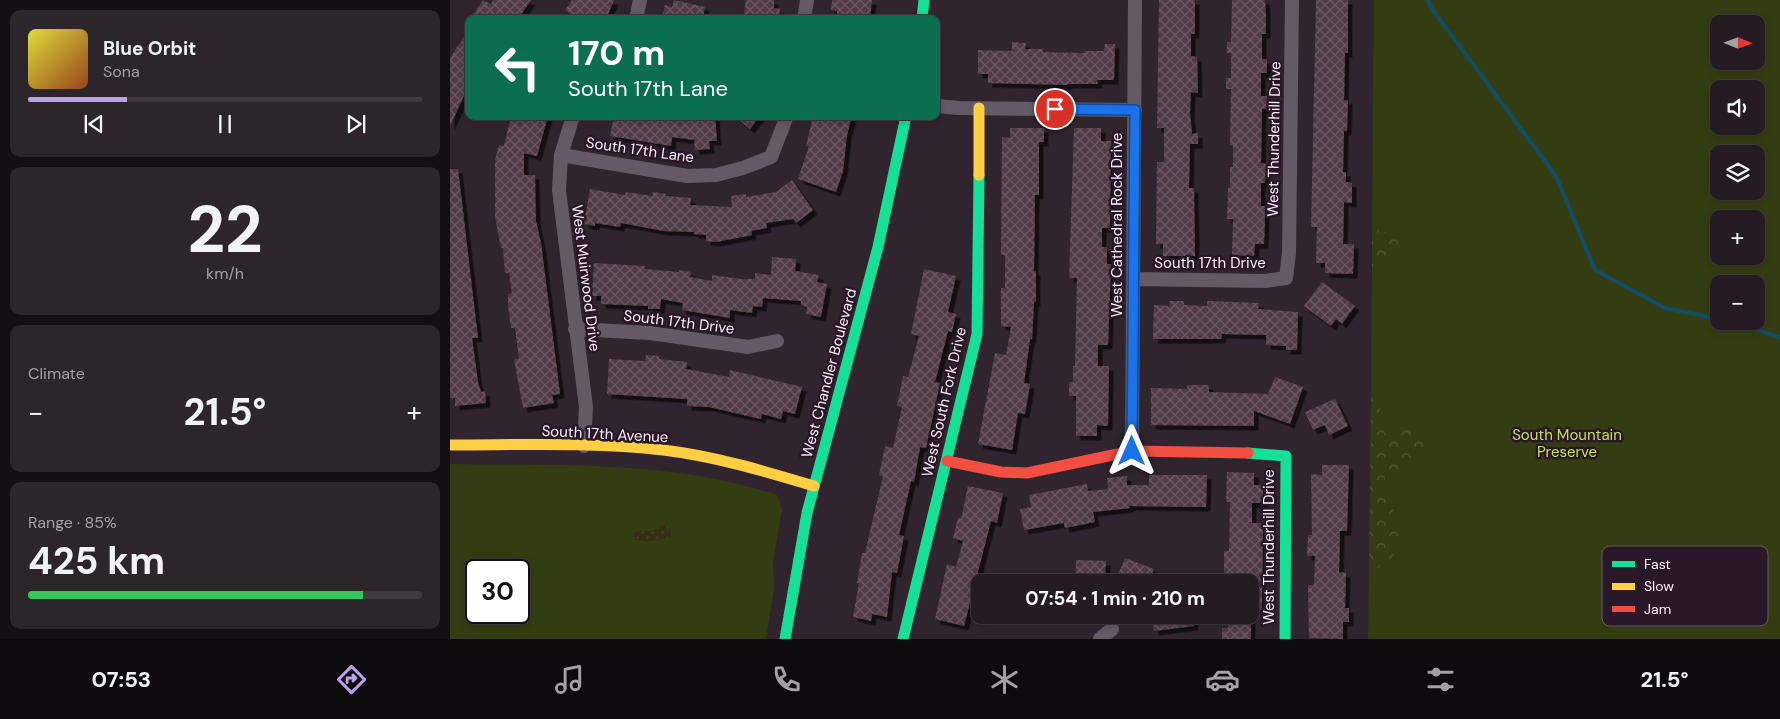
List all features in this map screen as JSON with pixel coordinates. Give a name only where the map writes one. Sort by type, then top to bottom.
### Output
[{"type":"street","points":[[637,15],[640,0]]},
{"type":"street","points":[[805,15],[807,0]]},
{"type":"street","points":[[922,15],[924,0]]},
{"type":"street","name":"West Cathedral Rock Drive","points":[[1132,451],[1136,0]]},
{"type":"street","name":"West Thunderhill Drive","points":[[1286,278],[1289,253],[1292,0]]},
{"type":"street","points":[[940,106],[1135,110]]},
{"type":"street","name":"West South Fork Drive","points":[[903,639],[977,334],[979,308],[979,108]]},
{"type":"street","name":"West Muirwood Drive","points":[[572,120],[561,155],[559,190],[586,407],[584,446]]},
{"type":"street","name":"South 17th Lane","points":[[561,155],[687,176],[716,175],[743,168],[771,156],[785,120]]},
{"type":"street","name":"West Chandler Boulevard","points":[[785,639],[801,542],[814,486],[878,247],[905,120]]},
{"type":"street","name":"South 17th Drive","points":[[1133,279],[1265,281],[1286,278]]},
{"type":"street","name":"South 17th Drive","points":[[575,329],[650,333],[748,347],[777,341]]},
{"type":"street","name":"South 17th Avenue","points":[[450,445],[584,446],[646,449],[700,456],[814,486]]},
{"type":"street","points":[[946,461],[1001,472],[1027,473],[1132,451]]},
{"type":"street","name":"West Thunderhill Drive","points":[[1132,451],[1260,453],[1286,456],[1285,639]]},
{"type":"street","points":[[1100,639],[1112,629]]},
{"type":"green space","name":"South Mountain Preserve","points":[[1374,0],[1780,0],[1780,639],[1368,639],[1369,574],[1372,572],[1374,400],[1371,395],[1372,273],[1375,271],[1376,230],[1372,228]]},
{"type":"green space","points":[[1372,228],[1397,237],[1401,240],[1404,250],[1372,273]]},
{"type":"green space","points":[[1371,395],[1388,423],[1411,429],[1429,450],[1426,458],[1386,476],[1383,484],[1383,494],[1397,517],[1399,533],[1397,545],[1394,555],[1369,574]]},
{"type":"green space","points":[[450,464],[574,465],[656,470],[737,484],[777,495],[782,510],[773,562],[774,589],[766,639],[450,639]]},
{"type":"sand","points":[[663,525],[671,528],[671,537],[645,542],[635,539],[634,533],[638,531],[651,531]]},
{"type":"building","points":[[483,0],[491,4],[493,0],[531,0],[521,15],[473,15]]},
{"type":"building","points":[[572,0],[614,0],[608,15],[569,15],[570,13],[565,10]]},
{"type":"building","points":[[674,0],[705,7],[703,15],[663,15],[665,5],[672,7]]},
{"type":"building","points":[[746,0],[774,0],[774,8],[780,9],[779,15],[744,15]]},
{"type":"building","points":[[832,0],[872,0],[870,15],[837,15],[837,11],[831,10]]},
{"type":"building","points":[[1159,0],[1195,0],[1195,34],[1191,34],[1191,56],[1197,57],[1198,93],[1191,92],[1190,113],[1192,134],[1198,133],[1198,144],[1190,144],[1189,188],[1194,188],[1195,256],[1163,256],[1163,244],[1156,244],[1157,162],[1164,162],[1164,128],[1157,128]]},
{"type":"building","points":[[1232,0],[1265,0],[1266,34],[1262,34],[1262,59],[1267,59],[1267,73],[1261,73],[1261,96],[1267,96],[1267,109],[1262,109],[1261,163],[1266,164],[1265,183],[1261,183],[1261,206],[1265,206],[1264,244],[1255,244],[1254,256],[1232,255],[1233,219],[1227,219],[1230,167],[1233,167],[1233,145],[1230,145],[1231,89],[1226,89],[1226,78],[1231,78],[1231,53],[1227,53],[1227,42],[1231,42]]},
{"type":"building","points":[[1316,0],[1348,0],[1348,53],[1345,53],[1344,100],[1348,100],[1347,131],[1344,131],[1343,172],[1346,172],[1346,182],[1352,183],[1352,203],[1344,202],[1343,244],[1354,244],[1353,274],[1325,273],[1325,263],[1316,263],[1317,227],[1311,227]]},
{"type":"building","points":[[465,35],[465,94],[450,126],[450,58]]},
{"type":"building","points":[[1012,42],[1026,43],[1025,49],[1043,49],[1043,52],[1084,53],[1084,51],[1104,51],[1105,44],[1115,44],[1114,80],[1097,80],[1098,84],[1068,85],[988,83],[988,74],[978,74],[978,50],[1012,51]]},
{"type":"building","points":[[510,120],[547,120],[537,156],[524,153],[524,175],[535,175],[536,221],[541,243],[560,394],[552,395],[554,403],[523,408],[514,359],[519,359],[515,328],[511,328],[508,306],[508,294],[512,293],[509,273],[505,273],[503,248],[501,248],[495,217],[495,160],[499,145],[504,146]]},
{"type":"building","points":[[613,120],[715,120],[717,141],[709,141],[710,149],[695,150],[694,140],[672,137],[671,146],[610,136]]},
{"type":"building","points":[[739,120],[757,120],[750,129]]},
{"type":"building","points":[[812,120],[851,120],[847,135],[843,171],[836,192],[798,179],[809,146],[806,146]]},
{"type":"building","points":[[1010,128],[1044,128],[1044,142],[1039,142],[1039,195],[1035,195],[1034,271],[1036,271],[1036,302],[1034,302],[1032,339],[1030,339],[1024,383],[1030,384],[1025,414],[1018,413],[1012,450],[978,444],[995,353],[1006,355],[1011,327],[1001,326],[1001,288],[1005,288],[1005,255],[1001,255],[1002,137],[1010,138]]},
{"type":"building","points":[[1074,128],[1101,128],[1101,141],[1111,141],[1110,228],[1102,228],[1102,247],[1107,247],[1107,264],[1111,264],[1108,345],[1098,345],[1098,366],[1109,366],[1108,426],[1097,425],[1097,436],[1076,436],[1076,396],[1069,396],[1069,382],[1073,382],[1073,366],[1075,366],[1077,278],[1069,278]]},
{"type":"building","points":[[450,169],[458,169],[478,338],[472,338],[478,382],[481,392],[485,391],[486,403],[455,406],[455,398],[450,398]]},
{"type":"building","points":[[792,180],[813,210],[796,223],[793,219],[766,223],[767,228],[751,231],[752,235],[716,242],[706,241],[706,235],[694,234],[694,232],[664,231],[621,223],[620,227],[595,223],[595,226],[584,224],[590,189],[625,195],[626,192],[652,196],[653,192],[666,194],[665,196],[691,198],[690,205],[732,207],[731,196],[746,194],[746,197],[776,192]]},
{"type":"building","points":[[772,257],[796,259],[795,271],[819,275],[817,282],[827,284],[821,317],[806,314],[807,307],[801,305],[801,301],[763,298],[762,307],[753,306],[752,313],[730,310],[730,318],[682,310],[683,303],[661,299],[660,309],[648,309],[648,306],[601,304],[601,296],[592,296],[594,263],[645,266],[645,269],[679,272],[679,270],[691,272],[690,277],[712,281],[712,275],[755,279],[755,273],[771,275]]},
{"type":"building","points":[[924,269],[956,276],[948,312],[956,314],[952,332],[948,331],[935,382],[940,383],[926,448],[920,447],[914,482],[911,481],[899,535],[904,536],[897,573],[892,572],[887,617],[872,614],[871,621],[853,617],[859,583],[857,583],[862,553],[865,553],[883,476],[879,475],[885,446],[893,448],[902,407],[897,406],[903,376],[908,377],[919,336],[911,334]]},
{"type":"building","points":[[1322,282],[1355,306],[1342,324],[1336,319],[1331,326],[1304,306]]},
{"type":"building","points":[[1169,301],[1184,301],[1184,305],[1207,306],[1207,301],[1259,303],[1258,309],[1298,312],[1297,350],[1286,350],[1286,346],[1266,345],[1266,335],[1222,334],[1221,339],[1153,339],[1154,305],[1170,306]]},
{"type":"building","points":[[646,355],[659,356],[659,359],[687,362],[686,369],[729,377],[730,370],[802,387],[795,414],[783,411],[781,419],[762,414],[761,419],[709,407],[687,406],[687,399],[607,394],[609,359],[645,361]]},
{"type":"building","points":[[1275,377],[1303,387],[1290,424],[1254,411],[1254,426],[1151,425],[1151,388],[1187,389],[1187,385],[1209,385],[1209,392],[1268,394]]},
{"type":"building","points":[[1335,399],[1348,426],[1329,435],[1325,425],[1313,430],[1305,412]]},
{"type":"building","points":[[1322,465],[1349,465],[1347,531],[1340,531],[1339,572],[1346,573],[1345,608],[1349,608],[1349,622],[1343,622],[1343,639],[1309,638],[1308,585],[1314,585],[1315,556],[1307,556],[1308,535],[1312,535],[1311,474],[1322,475]]},
{"type":"building","points":[[1227,472],[1254,473],[1254,485],[1263,485],[1263,503],[1252,503],[1252,523],[1263,523],[1262,610],[1259,610],[1259,574],[1224,574],[1224,551],[1229,551],[1230,502],[1226,502]]},
{"type":"building","points":[[1149,475],[1207,475],[1206,507],[1129,506],[1130,508],[1093,512],[1095,522],[1065,528],[1064,523],[1024,530],[1020,509],[1031,507],[1029,495],[1087,484],[1088,491],[1108,489],[1107,478],[1127,476],[1127,485],[1149,485]]},
{"type":"building","points":[[968,486],[1003,493],[997,523],[991,521],[977,574],[971,574],[971,599],[964,626],[935,619],[947,564],[956,567],[963,541],[953,538],[958,518],[961,519]]},
{"type":"building","points":[[1125,558],[1154,569],[1152,574],[1118,574]]},
{"type":"building","points":[[1076,560],[1106,561],[1105,574],[1075,574]]},
{"type":"building","points":[[1153,624],[1194,624],[1194,626],[1154,631]]},
{"type":"building","points":[[1228,624],[1251,624],[1251,639],[1222,639],[1222,628],[1228,628]]},
{"type":"waterway","points":[[1428,0],[1432,9],[1556,176],[1595,270],[1665,308],[1710,317]]},
{"type":"waterway","points":[[1758,330],[1780,337]]},
{"type":"traffic: fast","points":[[922,15],[924,0]]},
{"type":"traffic: fast","points":[[785,639],[807,513],[878,247],[905,120]]},
{"type":"traffic: fast","points":[[903,639],[977,334],[979,175]]},
{"type":"traffic: fast","points":[[1248,453],[1286,456],[1285,639]]},
{"type":"traffic: slow","points":[[979,108],[979,175]]},
{"type":"traffic: slow","points":[[450,445],[583,445],[663,450],[720,460],[814,486]]},
{"type":"traffic: jam","points":[[947,461],[1001,472],[1027,473],[1132,451],[1248,453]]},
{"type":"route","points":[[1055,109],[1135,110],[1132,451]]}]
